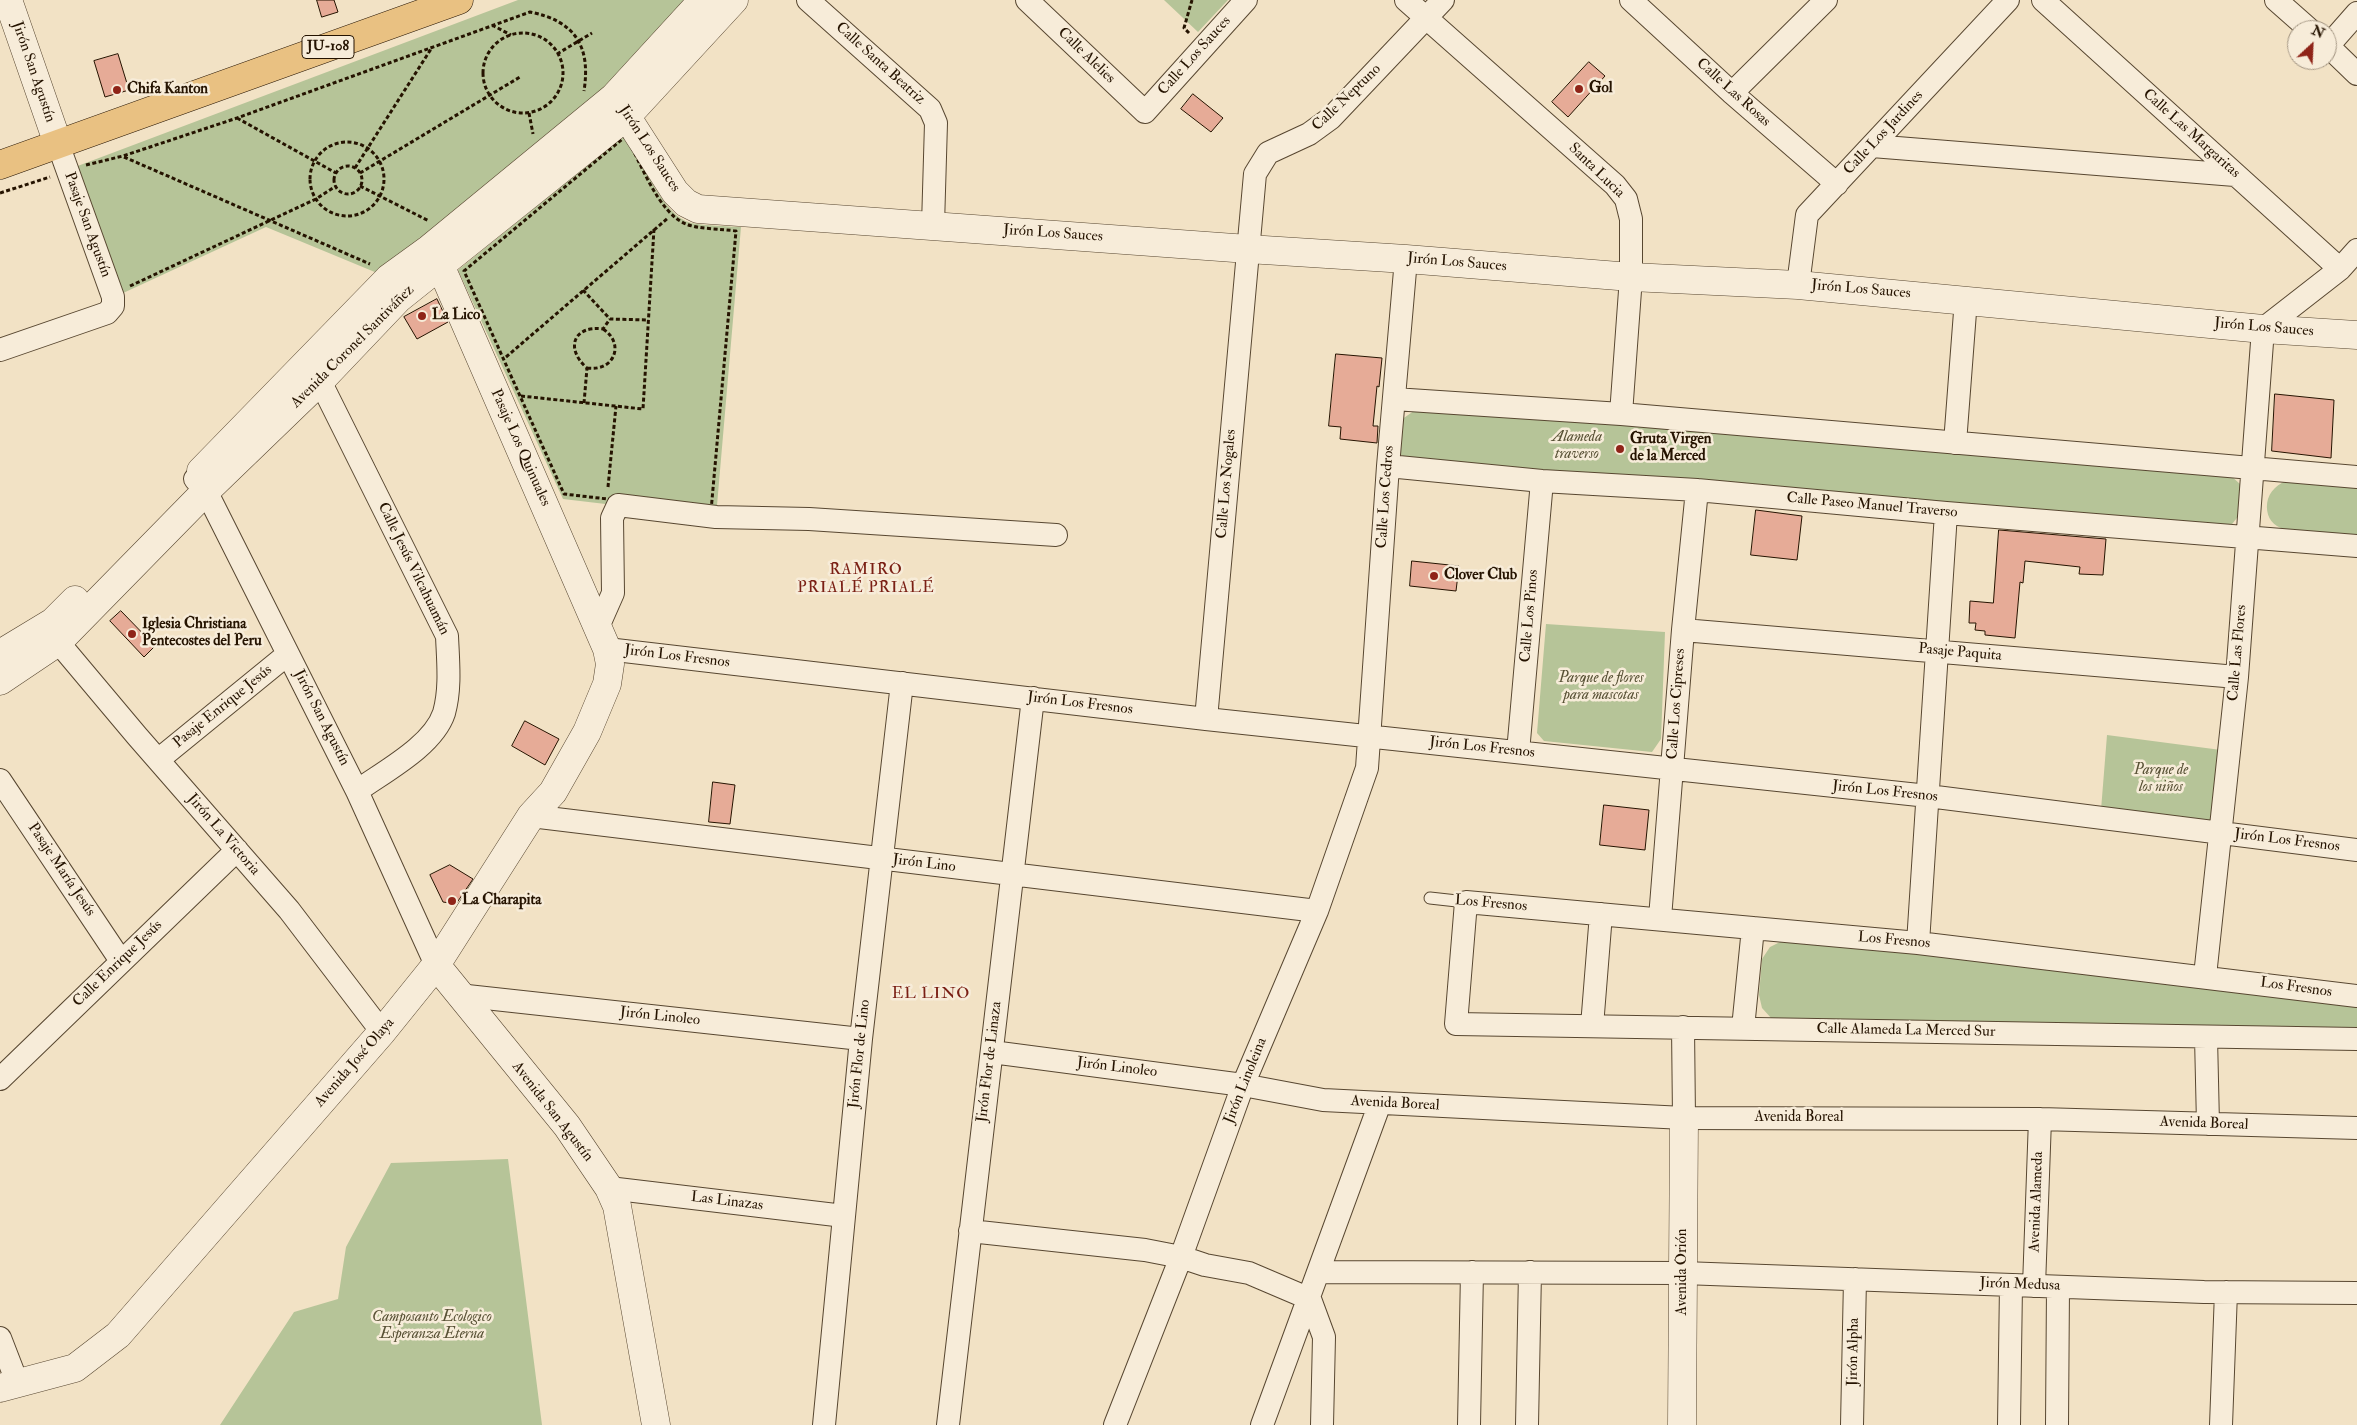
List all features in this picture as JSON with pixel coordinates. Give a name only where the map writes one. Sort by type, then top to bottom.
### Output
[{"type":"main road","name":"JU-108","points":[[0,165],[459,0]]},
{"type":"street","name":"Jirón San Agustín","points":[[8,0],[58,144]]},
{"type":"street","name":"Avenida Coronel Santiváñez","points":[[621,106],[703,0]]},
{"type":"street","name":"Avenida Coronel Santiváñez","points":[[0,681],[58,642],[389,278],[439,249],[621,106],[734,0]]},
{"type":"street","name":"Calle Santa Beatriz","points":[[808,0],[930,109],[936,123],[933,225]]},
{"type":"street","name":"Calle Alelies","points":[[1027,0],[1145,112]]},
{"type":"street","name":"Calle Los Sauces","points":[[1145,112],[1246,0]]},
{"type":"street","name":"Santa Lucia","points":[[1406,0],[1622,192],[1630,208],[1631,277],[1621,414]]},
{"type":"street","name":"Calle Neptuno","points":[[1248,249],[1255,174],[1261,161],[1268,153],[1309,134],[1331,118],[1443,0]]},
{"type":"street","name":"Calle Las Rosas","points":[[1631,0],[1732,93],[1837,184]]},
{"type":"street","points":[[1732,93],[1826,0]]},
{"type":"street","name":"Calle Los Jardines","points":[[1798,285],[1807,215],[2008,0]]},
{"type":"street","name":"Calle Las Margaritas","points":[[2043,0],[2340,268]]},
{"type":"street","points":[[2276,0],[2299,20]]},
{"type":"street","points":[[2337,35],[2357,13]]},
{"type":"street","points":[[2337,55],[2357,74]]},
{"type":"street","name":"Jirón Los Sauces","points":[[621,106],[675,192],[686,203],[698,209],[1406,259],[1631,277],[1798,285],[1966,299],[2263,329],[2357,335]]},
{"type":"street","name":"Pasaje San Agustín","points":[[58,144],[74,169],[113,297],[118,297]]},
{"type":"street","points":[[1872,146],[2235,175]]},
{"type":"street","name":"Avenida Coronel Santiváñez","points":[[0,654],[53,622],[200,485],[320,381],[398,299],[439,249]]},
{"type":"street","name":"Pasaje Los Quinuales","points":[[439,249],[603,638]]},
{"type":"street","name":"Calle Los Nogales","points":[[1206,719],[1248,249]]},
{"type":"street","points":[[2263,329],[2340,268],[2357,250]]},
{"type":"street","name":"Calle Los Cedros","points":[[1368,737],[1388,466],[1406,259]]},
{"type":"street","points":[[0,350],[107,313],[118,297]]},
{"type":"street","points":[[1955,443],[1966,299]]},
{"type":"street","name":"Calle Las Flores","points":[[2205,976],[2222,832],[2237,676],[2263,329]]},
{"type":"street","name":"Calle Jesús Vilcahuamán","points":[[320,381],[447,636],[449,680],[444,713],[428,740],[358,791]]},
{"type":"street","points":[[1394,399],[1621,414],[2357,477]]},
{"type":"street","name":"Calle Paseo Manuel Traverso","points":[[1388,466],[1542,481],[1697,490],[1946,513],[2357,546]]},
{"type":"street","name":"Calle Los Pinos","points":[[1518,752],[1542,481]]},
{"type":"street","name":"Jirón San Agustín","points":[[200,485],[358,791],[436,965]]},
{"type":"street","name":"Calle Los Cipreses","points":[[1660,918],[1683,630],[1697,490]]},
{"type":"street","points":[[603,638],[614,593],[612,518],[618,505],[716,517],[810,519],[1056,535]]},
{"type":"street","points":[[1918,943],[1946,513]]},
{"type":"street","name":"Pasaje Paquita","points":[[1683,630],[2237,676]]},
{"type":"street","name":"Jirón Los Fresnos","points":[[603,638],[902,683],[1368,737],[1928,796],[2357,850]]},
{"type":"street","name":"Avenida José Olaya","points":[[9,1385],[75,1368],[118,1335],[382,1032],[436,965],[531,816],[553,792],[595,716],[607,684],[610,664],[603,638]]},
{"type":"street","name":"Jirón La Victoria","points":[[58,642],[289,910],[382,1032]]},
{"type":"street","name":"Pasaje Enrique Jesús","points":[[158,760],[288,654]]},
{"type":"street","name":"Jirón Flor de Lino","points":[[824,1425],[861,1040],[902,683]]},
{"type":"street","name":"Jirón Flor de Linaza","points":[[948,1425],[1033,698]]},
{"type":"street","name":"Jirón Linoleina","points":[[1115,1425],[1181,1257],[1243,1085],[1317,911],[1367,768],[1368,737]]},
{"type":"street","name":"Pasaje María Jesús","points":[[0,780],[121,961]]},
{"type":"street","name":"Jirón Lino","points":[[531,816],[1317,911]]},
{"type":"street","name":"Calle Enrique Jesús","points":[[0,1078],[237,850]]},
{"type":"street","name":"Los Fresnos","points":[[1466,902],[1660,918],[1918,943],[2205,976],[2357,996]]},
{"type":"street","name":"Calle Alameda La Merced Sur","points":[[1466,902],[1456,1024],[2357,1039]]},
{"type":"street","points":[[1592,1026],[1601,914]]},
{"type":"street","points":[[1743,1028],[1753,928]]},
{"type":"street","name":"Avenida San Agustín","points":[[436,965],[567,1126],[609,1188],[617,1206],[656,1425]]},
{"type":"street","name":"Jirón Linoleo","points":[[458,994],[861,1040]]},
{"type":"street","points":[[1683,1027],[1684,1118]]},
{"type":"street","points":[[2206,1037],[2208,1124]]},
{"type":"street","name":"Jirón Linoleo","points":[[992,1052],[1243,1085]]},
{"type":"street","name":"Avenida Boreal","points":[[1243,1085],[1323,1100],[1684,1118],[2040,1119],[2357,1128]]},
{"type":"street","points":[[1262,1425],[1320,1272],[1380,1103]]},
{"type":"street","name":"Avenida Orión","points":[[1682,1425],[1684,1118]]},
{"type":"street","name":"Avenida Alameda","points":[[2034,1286],[2040,1119]]},
{"type":"street","name":"Las Linazas","points":[[609,1188],[844,1216]]},
{"type":"street","points":[[970,1231],[1145,1250],[1181,1257],[1205,1265],[1249,1273],[1310,1299],[1324,1337],[1322,1425]]},
{"type":"street","name":"Jirón Medusa","points":[[1320,1272],[1683,1273],[2226,1292],[2357,1293]]},
{"type":"street","points":[[1468,1425],[1472,1272]]},
{"type":"street","points":[[1527,1425],[1530,1272]]},
{"type":"street","name":"Jirón Alpha","points":[[1852,1425],[1855,1279]]},
{"type":"street","points":[[2009,1425],[2011,1285]]},
{"type":"street","points":[[2057,1425],[2058,1287]]},
{"type":"street","points":[[2221,1425],[2226,1292]]},
{"type":"street","points":[[0,1338],[9,1385]]},
{"type":"lane","name":"Los Fresnos","points":[[1430,898],[1466,902]]},
{"type":"path","points":[[1184,28],[1192,0]]},
{"type":"path","points":[[0,193],[74,169],[123,156],[237,118],[530,12],[548,15],[562,24],[583,47],[586,62],[586,80],[582,98]]},
{"type":"path","points":[[492,26],[511,35]]},
{"type":"path","points":[[522,33],[542,39],[557,54],[562,64],[561,86],[549,104],[529,113],[503,108],[490,96],[483,76],[487,55],[501,40],[511,35],[522,33]]},
{"type":"path","points":[[557,54],[592,33]]},
{"type":"path","points":[[355,168],[431,49]]},
{"type":"path","points":[[360,173],[520,78]]},
{"type":"path","points":[[529,113],[535,142]]},
{"type":"path","points":[[237,118],[336,173]]},
{"type":"path","points":[[626,136],[663,206],[672,214],[686,225],[736,230],[711,511],[564,494],[464,271],[626,136]]},
{"type":"path","points":[[348,142],[367,148],[380,162],[384,175],[380,196],[374,205],[365,212],[343,216],[332,213],[316,199],[310,180],[314,162],[320,153],[338,143],[348,142]]},
{"type":"path","points":[[123,156],[374,266]]},
{"type":"path","points":[[349,166],[355,168],[360,173],[362,181],[360,186],[351,194],[344,193],[336,186],[336,173],[342,168],[349,166]]},
{"type":"path","points":[[118,297],[268,221],[316,199],[336,186]]},
{"type":"path","points":[[360,186],[437,225],[439,249]]},
{"type":"path","points":[[503,359],[672,214]]},
{"type":"path","points":[[520,396],[643,409],[654,229]]},
{"type":"path","points":[[583,290],[610,319],[648,320]]},
{"type":"path","points":[[603,329],[610,319]]},
{"type":"path","points":[[603,329],[614,344],[612,357],[606,367],[599,369],[587,368],[578,360],[574,352],[574,343],[578,335],[586,330],[603,329]]},
{"type":"path","points":[[584,403],[587,368]]},
{"type":"path","points":[[607,499],[616,406]]},
{"type":"green space","points":[[518,0],[694,0],[621,78],[382,275],[266,227],[121,294],[75,167]]},
{"type":"green space","points":[[1164,0],[1228,0],[1198,32]]},
{"type":"green space","points":[[627,133],[661,198],[680,218],[697,224],[741,227],[716,517],[563,499],[458,270]]},
{"type":"green space","name":"Alameda traverso","points":[[1418,408],[2230,475],[2240,484],[2240,514],[2229,528],[1416,462],[1399,454],[1401,420]]},
{"type":"green space","points":[[2293,478],[2357,484],[2357,536],[2303,533],[2283,529],[2274,524],[2268,514],[2268,499],[2272,491],[2285,481]]},
{"type":"green space","name":"Parque de flores para mascotas","points":[[1546,624],[1665,632],[1661,739],[1652,752],[1544,741],[1537,733]]},
{"type":"green space","name":"Parque de los niños","points":[[2107,735],[2221,750],[2215,824],[2101,810]]},
{"type":"green space","points":[[1780,942],[1869,948],[2357,1005],[2357,1031],[1772,1019],[1762,1008],[1759,995],[1762,959],[1770,947]]},
{"type":"green space","name":"Camposanto Ecologico Esperanza Eterna","points":[[508,1159],[542,1425],[220,1425],[294,1312],[338,1299],[346,1247],[391,1163]]},
{"type":"building","points":[[317,0],[334,0],[338,12],[322,17]]},
{"type":"building","points":[[118,54],[129,90],[105,97],[94,61]]},
{"type":"building","name":"Gol","points":[[1589,62],[1605,76],[1568,117],[1552,102]]},
{"type":"building","points":[[1193,94],[1223,118],[1211,132],[1181,109]]},
{"type":"building","points":[[437,299],[448,322],[417,339],[404,317]]},
{"type":"building","points":[[1336,354],[1382,358],[1373,426],[1378,426],[1377,443],[1340,439],[1341,427],[1329,426]]},
{"type":"building","points":[[2275,394],[2334,400],[2331,458],[2272,451]]},
{"type":"building","points":[[1756,510],[1802,516],[1797,560],[1751,555]]},
{"type":"building","points":[[1999,530],[2106,539],[2103,575],[2079,574],[2080,567],[2025,561],[2023,583],[2020,582],[2015,638],[1985,635],[1985,631],[1975,630],[1976,623],[1969,623],[1970,601],[1993,603]]},
{"type":"building","name":"Clover Club","points":[[1412,561],[1459,566],[1456,591],[1410,586]]},
{"type":"building","name":"Iglesia Christiana Pentecostes del Peru","points":[[121,611],[155,646],[144,657],[110,621]]},
{"type":"building","points":[[525,721],[559,739],[545,765],[512,746]]},
{"type":"building","points":[[713,782],[735,785],[730,824],[709,822]]},
{"type":"building","points":[[1604,805],[1649,810],[1645,850],[1600,845]]},
{"type":"building","points":[[450,865],[473,879],[456,904],[443,902],[430,875]]},
{"type":"place","name":"Gol","points":[[1579,89]]},
{"type":"place","name":"Chifa Kanton","points":[[117,90]]},
{"type":"place","name":"La Lico","points":[[422,316]]},
{"type":"place","name":"Gruta Virgen de la Merced","points":[[1620,449]]},
{"type":"place","name":"Clover Club","points":[[1434,576]]},
{"type":"place","name":"Iglesia Christiana Pentecostes del Peru","points":[[132,634]]},
{"type":"place","name":"La Charapita","points":[[452,901]]},
{"type":"district","name":"RAMIRO PRIALÉ PRIALÉ","points":[[866,580]]},
{"type":"district","name":"EL LINO","points":[[931,995]]}]
